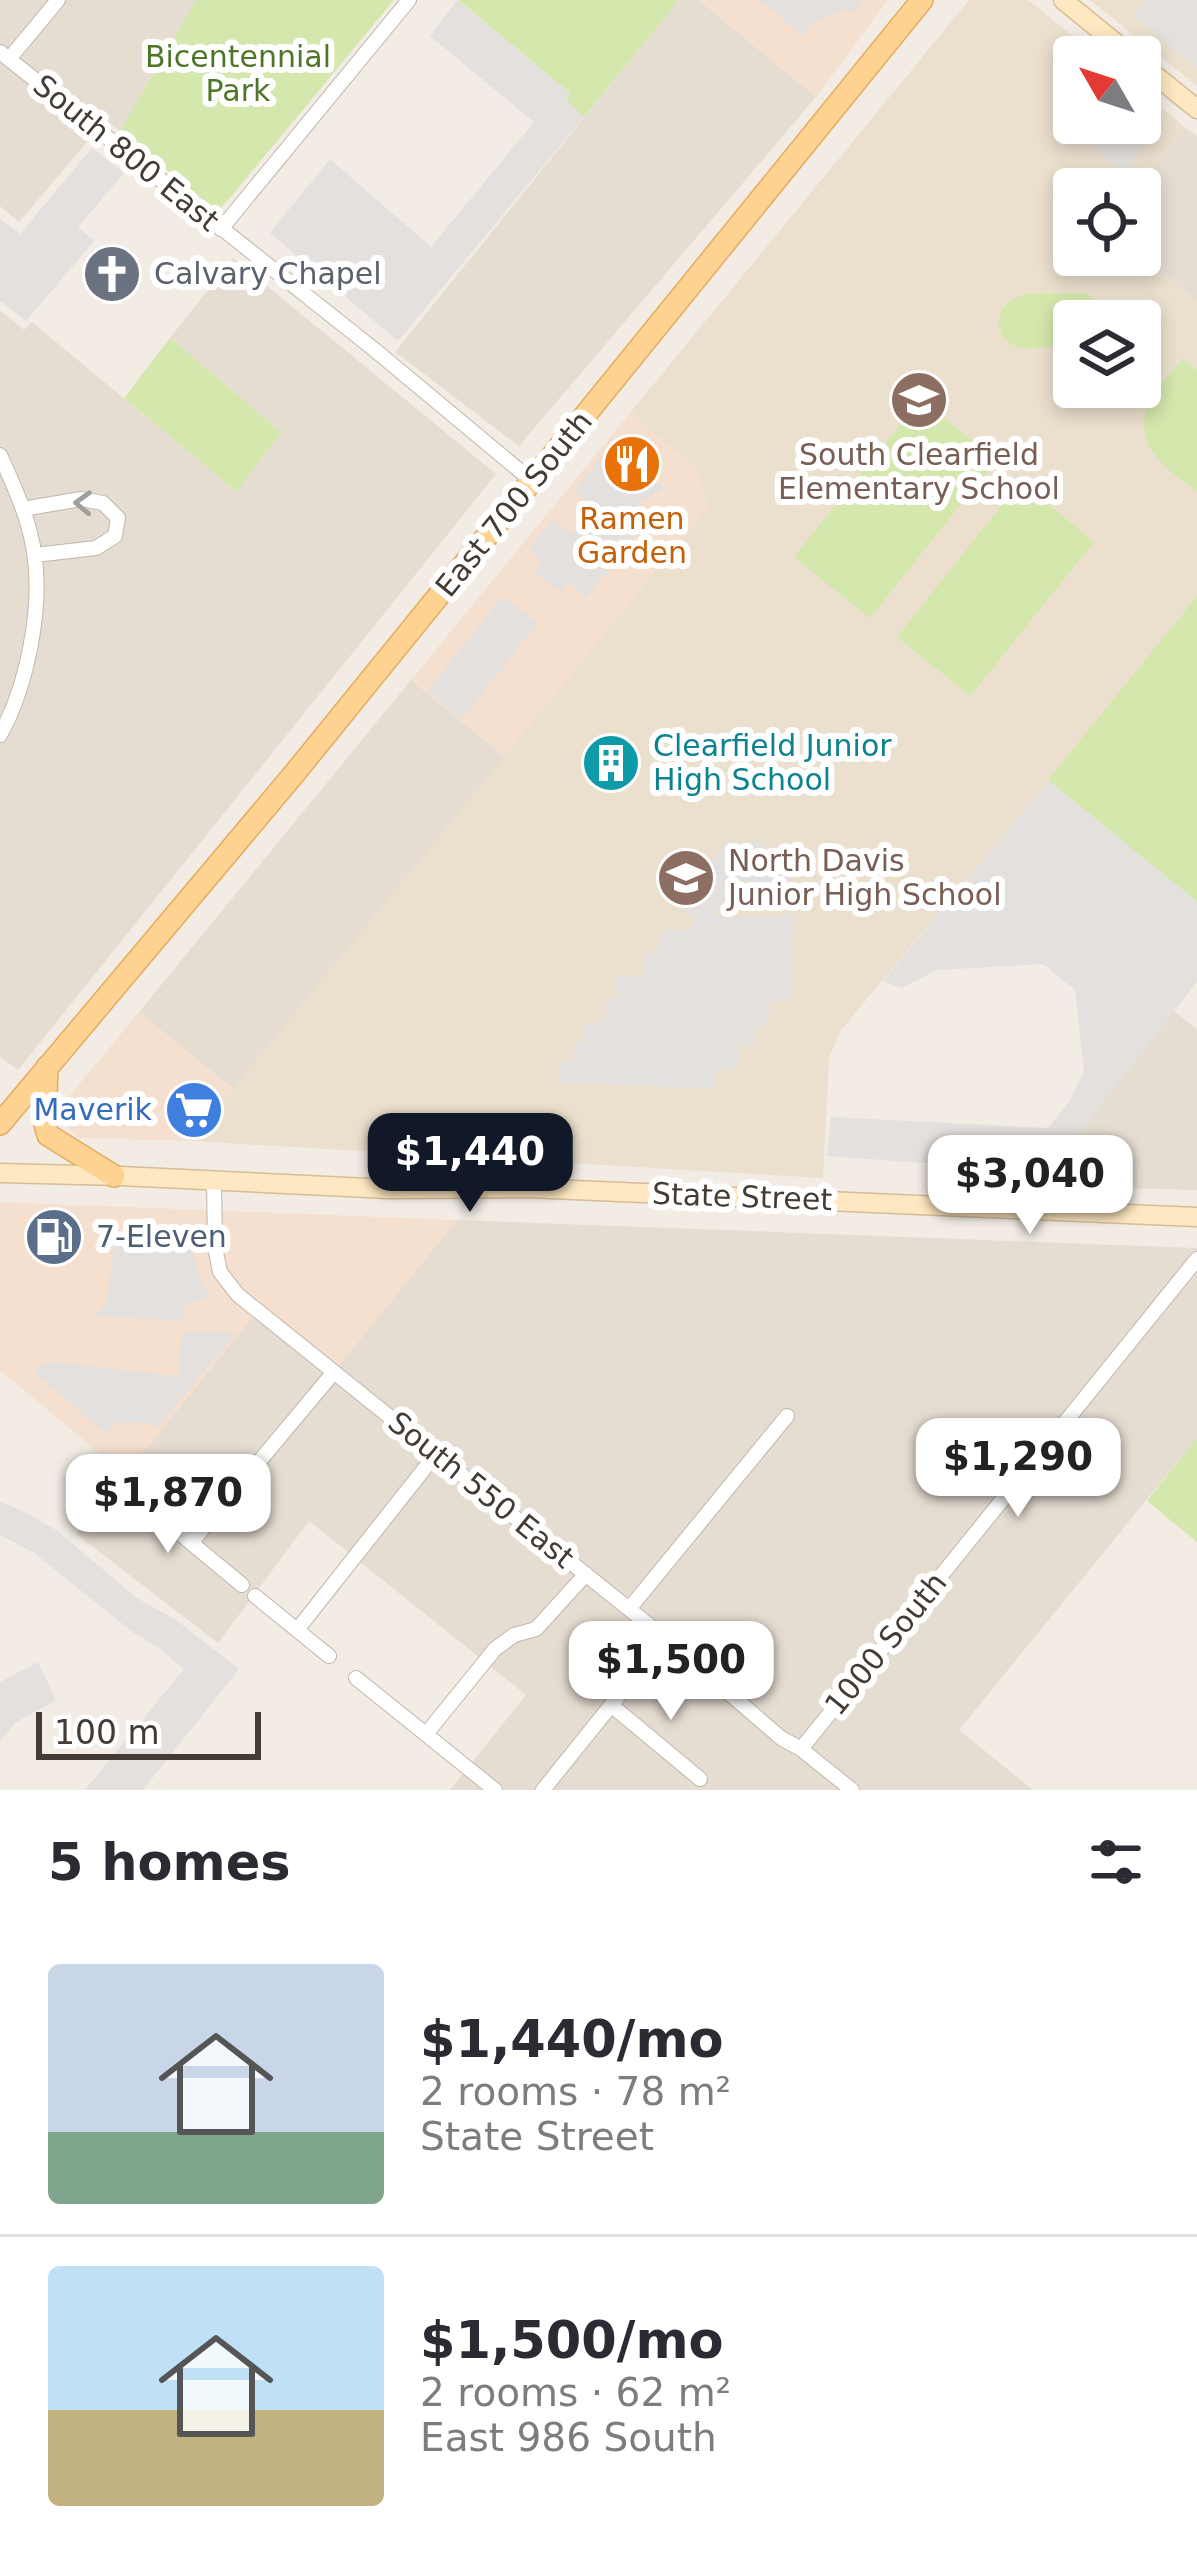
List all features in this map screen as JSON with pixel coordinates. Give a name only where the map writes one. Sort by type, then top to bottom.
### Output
[{"type":"main road","name":"East 700 South","points":[[46,1067],[294,775],[922,0]]},
{"type":"main road","points":[[1063,0],[1107,36]]},
{"type":"main road","points":[[1161,80],[1197,109]]},
{"type":"main road","points":[[0,1124],[46,1067]]},
{"type":"main road","points":[[46,1067],[48,1136],[114,1176]]},
{"type":"main road","name":"State Street","points":[[0,1174],[388,1189],[527,1188],[1197,1217]]},
{"type":"street","points":[[5,56],[58,0]]},
{"type":"street","points":[[221,229],[410,0]]},
{"type":"street","name":"South 800 East","points":[[5,56],[532,481]]},
{"type":"street","points":[[0,455],[23,509],[35,555],[35,612],[26,663],[0,735]]},
{"type":"street","points":[[23,509],[81,499],[103,503],[118,518],[115,536],[96,548],[35,555]]},
{"type":"street","name":"South 550 East","points":[[214,1180],[220,1272],[238,1295],[852,1790]]},
{"type":"street","name":"1000 South","points":[[801,1749],[1197,1259]]},
{"type":"street","points":[[191,1543],[334,1372]]},
{"type":"street","points":[[629,1610],[787,1416]]},
{"type":"street","points":[[297,1630],[436,1454]]},
{"type":"street","points":[[125,1489],[242,1585]]},
{"type":"street","points":[[426,1734],[495,1649],[514,1634],[536,1629],[586,1574]]},
{"type":"street","points":[[255,1596],[329,1656]]},
{"type":"street","points":[[543,1790],[665,1638]]},
{"type":"street","points":[[356,1678],[495,1790]]},
{"type":"street","points":[[611,1705],[700,1779]]},
{"type":"shaded area","points":[[0,0],[196,0],[120,131],[106,120],[19,222],[0,206]]},
{"type":"shaded area","points":[[457,0],[570,93],[567,101],[584,117],[398,341],[270,233],[330,159],[431,247],[534,122],[430,36]]},
{"type":"shaded area","points":[[679,0],[699,0],[816,97],[519,446],[395,352]]},
{"type":"shaded area","points":[[699,0],[888,0],[816,97]]},
{"type":"shaded area","points":[[759,0],[864,0],[852,15],[845,9],[814,22],[803,36]]},
{"type":"shaded area","points":[[969,0],[1028,0],[1073,36],[1053,36],[1053,144],[1161,144],[1161,107],[1186,128],[1154,168],[1053,168],[1053,276],[1161,276],[1161,272],[1197,301],[1197,596],[841,1030],[829,1058],[823,1178],[190,1141],[708,507],[699,471],[630,413]]},
{"type":"shaded area","points":[[1090,0],[1197,0],[1197,86],[1161,57],[1161,36],[1135,36]]},
{"type":"shaded area","points":[[1145,0],[1197,0],[1197,68],[1161,36],[1133,16]]},
{"type":"shaded area","points":[[1186,128],[1197,136],[1197,301],[1161,272],[1161,168],[1154,168]]},
{"type":"shaded area","points":[[1095,144],[1147,144],[1127,168],[1119,168],[1092,148]]},
{"type":"shaded area","points":[[92,148],[124,173],[78,227],[94,241],[26,321],[0,301],[0,219],[20,234]]},
{"type":"shaded area","points":[[233,258],[496,474],[18,1070],[0,1057],[0,311],[24,330],[32,322],[237,492],[281,432],[170,338]]},
{"type":"shaded area","points":[[630,413],[699,471],[709,507],[505,757],[411,680]]},
{"type":"shaded area","points":[[603,455],[639,484],[648,473],[664,487],[639,501],[653,514],[586,598],[569,583],[561,592],[535,573],[542,562],[528,549],[553,519],[571,533],[593,506],[574,490]]},
{"type":"shaded area","points":[[503,596],[538,623],[462,719],[427,691]]},
{"type":"shaded area","points":[[411,680],[505,757],[233,1089],[139,1012]]},
{"type":"shaded area","points":[[1049,781],[1197,902],[1197,982],[1048,1172],[827,1156],[831,1117],[1048,1128],[1071,1099],[1084,1070],[1075,990],[1043,964],[937,970],[902,988],[883,981]]},
{"type":"shaded area","points":[[755,838],[797,870],[790,881],[791,999],[770,1002],[770,1018],[755,1029],[755,1045],[739,1047],[739,1062],[732,1071],[715,1069],[715,1089],[559,1083],[559,1062],[572,1061],[576,1042],[585,1041],[586,1023],[604,1022],[606,999],[617,996],[618,976],[643,977],[645,952],[655,953],[665,930],[690,930],[695,919],[676,904],[729,839],[743,846]],"holes":[[[748,881],[790,916],[713,915],[738,882]]]},
{"type":"shaded area","points":[[1174,1011],[1197,1029],[1197,1190],[1053,1186],[1048,1172]]},
{"type":"shaded area","points":[[139,1012],[233,1089],[190,1141],[78,1138],[69,1128],[67,1099]]},
{"type":"shaded area","points":[[0,1202],[457,1220],[334,1372],[256,1313],[125,1475],[0,1370]]},
{"type":"shaded area","points":[[457,1220],[1197,1248],[1197,1438],[959,1730],[1033,1790],[450,1790],[526,1695],[309,1521],[218,1643],[76,1534],[256,1312],[330,1372]]},
{"type":"shaded area","points":[[116,1232],[190,1234],[200,1281],[210,1297],[184,1305],[183,1321],[94,1316],[106,1303]]},
{"type":"shaded area","points":[[182,1331],[236,1333],[157,1428],[150,1423],[115,1423],[106,1434],[35,1373],[44,1361],[178,1376]]},
{"type":"shaded area","points":[[0,1502],[56,1530],[137,1598],[176,1620],[239,1669],[143,1790],[85,1790],[184,1669],[33,1552],[0,1535]]},
{"type":"shaded area","points":[[38,1662],[56,1700],[15,1723],[0,1741],[0,1682]]},
{"type":"green space","name":"Bicentennial Park","points":[[196,0],[394,0],[218,212],[120,131]]},
{"type":"green space","points":[[458,0],[679,0],[584,117],[566,100],[570,93]]},
{"type":"green space","points":[[1082,293],[1096,300],[1053,300],[1053,346],[1024,348],[1010,343],[1000,331],[1003,308],[1016,298]]},
{"type":"green space","points":[[170,338],[281,432],[237,492],[124,398]]},
{"type":"green space","points":[[1183,359],[1197,370],[1197,491],[1162,463],[1147,440],[1145,413],[1147,408],[1161,408],[1163,382]]},
{"type":"green space","points":[[921,399],[996,460],[870,618],[794,557]]},
{"type":"green space","points":[[1021,481],[1094,542],[970,696],[897,637]]},
{"type":"green space","points":[[1197,596],[1197,902],[1048,780]]},
{"type":"green space","points":[[1197,1438],[1197,1542],[1147,1501]]},
{"type":"place","name":"Calvary Chapel","points":[[112,274]]},
{"type":"place","name":"South Clearfield Elementary School","points":[[919,400]]},
{"type":"place","name":"Ramen Garden","points":[[632,464]]},
{"type":"place","name":"Clearfield Junior High School","points":[[611,763]]},
{"type":"place","name":"North Davis Junior High School","points":[[686,878]]},
{"type":"place","name":"Maverik","points":[[194,1110]]},
{"type":"place","name":"7-Eleven","points":[[54,1237]]}]
